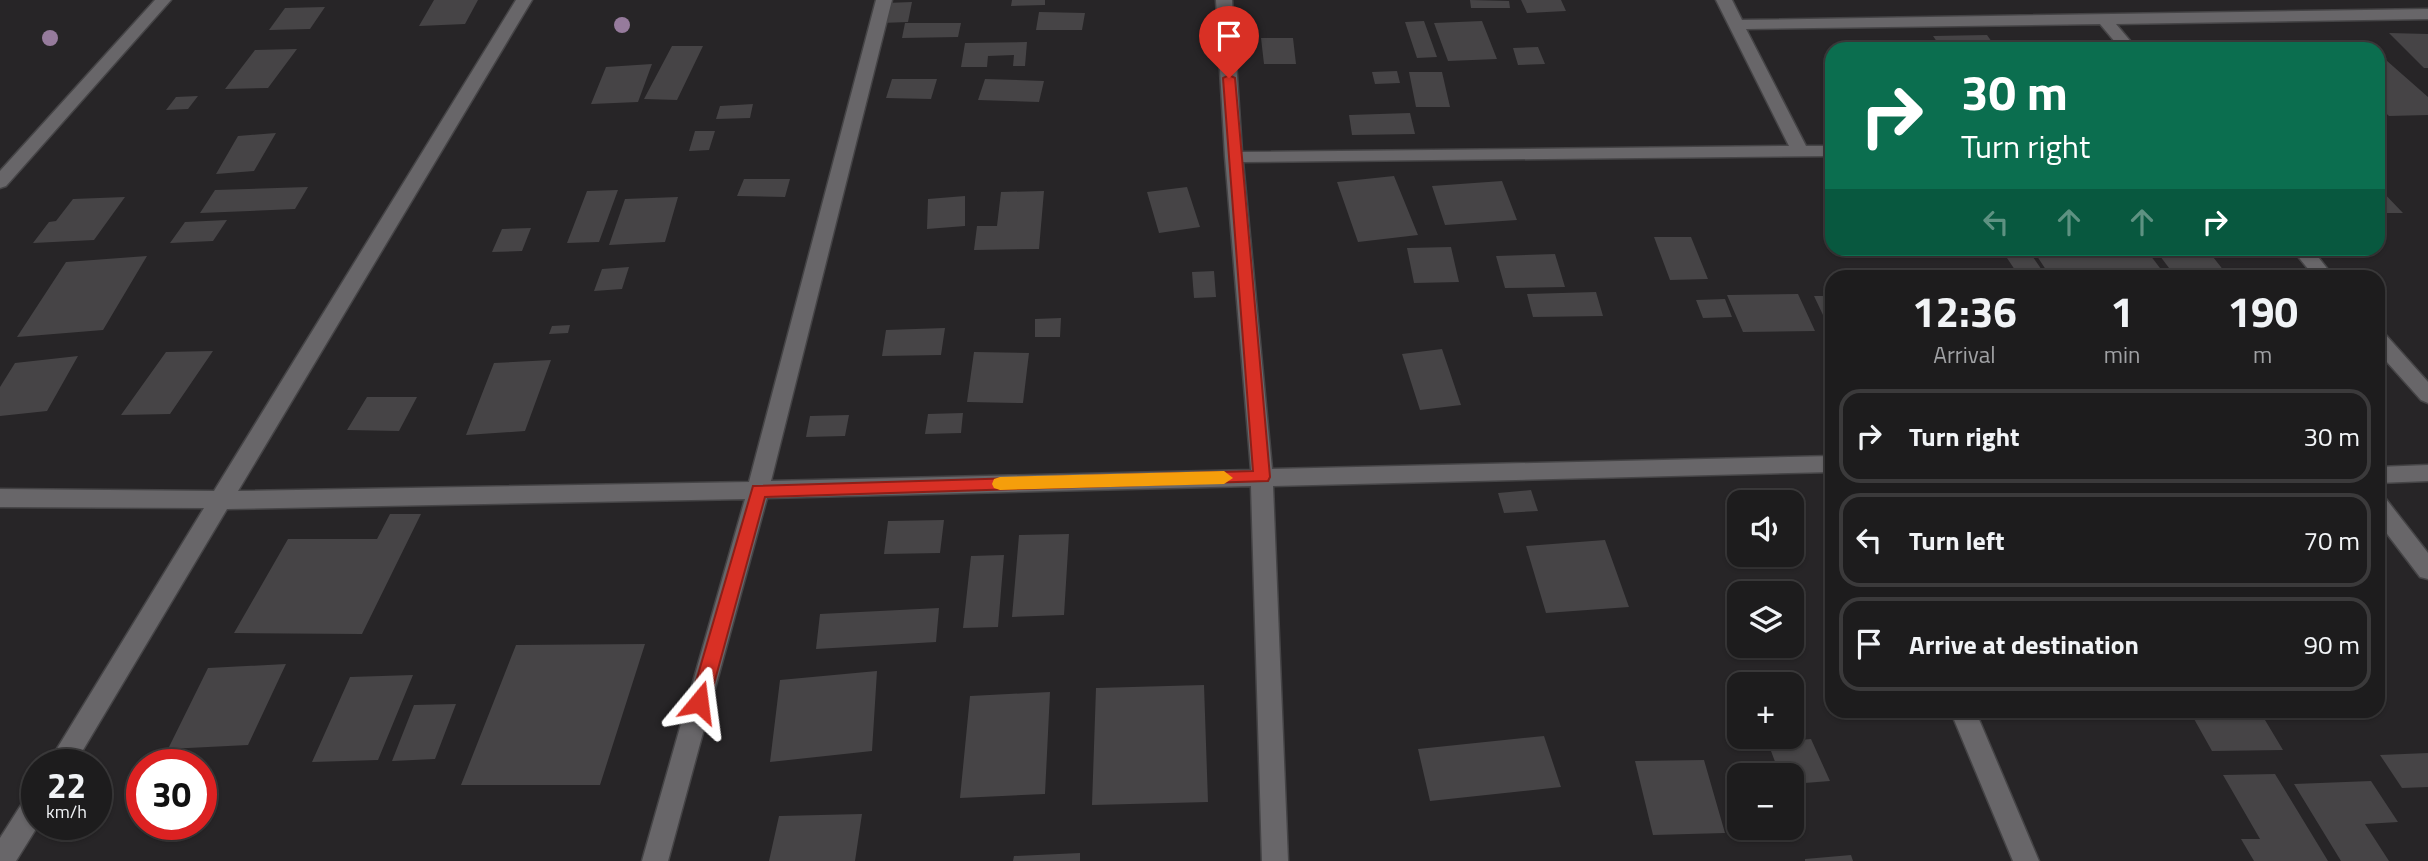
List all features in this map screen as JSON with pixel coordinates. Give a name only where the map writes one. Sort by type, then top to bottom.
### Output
[{"type":"street","points":[[0,181],[163,0]]},
{"type":"street","points":[[70,749],[524,0]]},
{"type":"street","points":[[655,861],[758,490],[884,0]]},
{"type":"street","points":[[1224,0],[1234,157],[1262,477],[1275,861]]},
{"type":"street","points":[[1724,0],[1800,152]]},
{"type":"street","points":[[2271,0],[2289,17]]},
{"type":"street","points":[[1736,25],[2428,14]]},
{"type":"street","points":[[2106,21],[2123,42]]},
{"type":"street","points":[[1234,157],[1825,151]]},
{"type":"street","points":[[2307,256],[2319,270]]},
{"type":"street","points":[[2385,346],[2428,395]]},
{"type":"street","points":[[0,498],[223,500],[1825,464]]},
{"type":"street","points":[[2385,475],[2428,473]]},
{"type":"street","points":[[2385,514],[2428,570]]},
{"type":"street","points":[[1965,718],[2026,861]]},
{"type":"street","points":[[1,861],[21,829]]},
{"type":"building","points":[[434,0],[478,0],[465,24],[419,26]]},
{"type":"building","points":[[1012,0],[1045,0],[1045,5],[1011,6]]},
{"type":"building","points":[[1470,0],[1509,1],[1510,8],[1471,8]]},
{"type":"building","points":[[1521,0],[1561,0],[1566,11],[1527,13]]},
{"type":"building","points":[[912,2],[908,22],[881,23],[886,3]]},
{"type":"building","points":[[325,7],[310,29],[269,30],[285,8]]},
{"type":"building","points":[[1039,12],[1085,13],[1082,30],[1036,30]]},
{"type":"building","points":[[1424,21],[1437,57],[1417,58],[1405,22]]},
{"type":"building","points":[[1482,21],[1497,59],[1448,61],[1434,23]]},
{"type":"building","points":[[905,23],[961,23],[958,37],[902,38]]},
{"type":"building","points":[[2389,33],[2428,34],[2428,68],[2424,68]]},
{"type":"building","points":[[1987,35],[1992,42],[1937,42],[1933,36]]},
{"type":"building","points":[[1261,38],[1293,38],[1296,64],[1264,64]]},
{"type":"building","points":[[1027,42],[1025,66],[1013,66],[1014,55],[988,56],[987,67],[961,67],[965,43]]},
{"type":"building","points":[[672,46],[703,46],[677,100],[644,99]]},
{"type":"building","points":[[1538,47],[1545,64],[1518,65],[1513,48]]},
{"type":"building","points":[[297,49],[268,88],[225,89],[255,50]]},
{"type":"building","points":[[2385,59],[2428,97],[2428,115],[2389,116],[2385,112]]},
{"type":"building","points":[[652,64],[638,102],[591,104],[606,67]]},
{"type":"building","points":[[1397,71],[1400,83],[1375,84],[1372,72]]},
{"type":"building","points":[[1409,72],[1442,72],[1450,107],[1416,107]]},
{"type":"building","points":[[892,79],[937,79],[931,99],[886,98]]},
{"type":"building","points":[[985,79],[1044,81],[1039,102],[978,100]]},
{"type":"building","points":[[198,96],[188,109],[166,110],[176,97]]},
{"type":"building","points":[[753,104],[750,118],[716,119],[720,106]]},
{"type":"building","points":[[1410,113],[1415,134],[1352,135],[1349,115]]},
{"type":"building","points":[[695,131],[715,131],[709,150],[689,151]]},
{"type":"building","points":[[276,133],[254,171],[216,174],[238,136]]},
{"type":"building","points":[[1394,176],[1418,235],[1358,242],[1337,182]]},
{"type":"building","points":[[744,179],[790,179],[785,197],[737,196]]},
{"type":"building","points":[[1502,181],[1517,220],[1445,225],[1432,186]]},
{"type":"building","points":[[308,187],[295,209],[200,213],[215,190]]},
{"type":"building","points":[[1187,187],[1200,227],[1159,233],[1147,192]]},
{"type":"building","points":[[618,190],[599,242],[567,243],[587,191]]},
{"type":"building","points":[[1044,191],[1039,249],[974,250],[977,226],[997,226],[1001,192]]},
{"type":"building","points":[[2385,194],[2403,213],[2385,213]]},
{"type":"building","points":[[965,196],[965,226],[927,229],[928,199]]},
{"type":"building","points":[[125,197],[94,240],[33,243],[49,222],[56,221],[73,199]]},
{"type":"building","points":[[678,197],[665,242],[609,245],[625,199]]},
{"type":"building","points":[[227,220],[213,241],[170,243],[185,222]]},
{"type":"building","points":[[531,228],[522,251],[492,252],[502,229]]},
{"type":"building","points":[[1654,237],[1691,237],[1708,279],[1670,280]]},
{"type":"building","points":[[1451,247],[1459,282],[1414,283],[1407,248]]},
{"type":"building","points":[[1555,254],[1565,287],[1505,288],[1496,256]]},
{"type":"building","points":[[147,256],[103,330],[17,337],[66,262]]},
{"type":"building","points":[[2037,256],[2151,256],[2161,270],[2046,270]]},
{"type":"building","points":[[2160,256],[2212,256],[2223,270],[2170,270]]},
{"type":"building","points":[[2033,257],[2042,270],[2015,270],[2007,258]]},
{"type":"building","points":[[629,267],[622,289],[594,291],[602,269]]},
{"type":"building","points":[[1214,271],[1216,297],[1194,298],[1192,272]]},
{"type":"building","points":[[1596,292],[1603,316],[1533,317],[1527,294]]},
{"type":"building","points":[[1798,294],[1815,331],[1743,332],[1727,295]]},
{"type":"building","points":[[1814,296],[1825,296],[1825,319]]},
{"type":"building","points":[[1725,299],[1732,317],[1703,318],[1696,300]]},
{"type":"building","points":[[1061,318],[1060,337],[1035,337],[1035,319]]},
{"type":"building","points":[[570,325],[568,333],[549,334],[552,326]]},
{"type":"building","points":[[945,328],[941,355],[882,356],[886,330]]},
{"type":"building","points":[[1442,349],[1461,405],[1420,410],[1402,354]]},
{"type":"building","points":[[213,351],[170,414],[121,415],[166,352]]},
{"type":"building","points":[[974,352],[1029,353],[1023,403],[967,402]]},
{"type":"building","points":[[78,356],[47,411],[0,416],[0,387],[15,363]]},
{"type":"building","points":[[551,360],[525,431],[466,435],[494,363]]},
{"type":"building","points":[[367,397],[417,397],[399,431],[347,430]]},
{"type":"building","points":[[963,413],[961,433],[925,434],[928,414]]},
{"type":"building","points":[[849,415],[845,436],[806,437],[810,416]]},
{"type":"building","points":[[1531,490],[1538,511],[1504,513],[1498,493]]},
{"type":"building","points":[[390,514],[421,514],[362,634],[234,633],[288,539],[377,539]]},
{"type":"building","points":[[944,520],[940,553],[884,554],[888,521]]},
{"type":"building","points":[[1069,534],[1064,615],[1012,617],[1019,535]]},
{"type":"building","points":[[1605,540],[1629,607],[1546,613],[1526,546]]},
{"type":"building","points":[[1004,555],[998,627],[963,628],[971,556]]},
{"type":"building","points":[[939,608],[936,642],[816,649],[820,614]]},
{"type":"building","points":[[645,644],[600,785],[461,785],[516,645]]},
{"type":"building","points":[[286,664],[248,745],[168,749],[208,668]]},
{"type":"building","points":[[877,671],[872,751],[770,762],[780,680]]},
{"type":"building","points":[[413,675],[378,760],[312,762],[350,677]]},
{"type":"building","points":[[1204,685],[1208,802],[1092,805],[1096,688]]},
{"type":"building","points":[[1050,692],[1045,794],[960,798],[970,696]]},
{"type":"building","points":[[456,704],[435,759],[392,761],[414,705]]},
{"type":"building","points":[[2193,718],[2264,718],[2283,750],[2212,751]]},
{"type":"building","points":[[1544,736],[1561,787],[1430,801],[1418,749]]},
{"type":"building","points":[[1811,739],[1830,781],[1804,783],[1804,763],[1776,763],[1770,749],[1804,749],[1804,740]]},
{"type":"building","points":[[2428,753],[2428,787],[2402,788],[2380,755]]},
{"type":"building","points":[[1704,760],[1725,833],[1653,835],[1635,761]]},
{"type":"building","points":[[2275,774],[2328,861],[2254,861],[2241,839],[2260,839],[2223,775]]},
{"type":"building","points":[[2371,781],[2398,822],[2365,824],[2389,861],[2341,861],[2294,784]]},
{"type":"building","points":[[862,814],[855,861],[769,861],[779,816]]},
{"type":"building","points":[[1080,853],[1080,861],[1013,861],[1014,856]]},
{"type":"building","points":[[1851,855],[1853,861],[1805,861],[1805,859]]},
{"type":"slow traffic","points":[[1000,484],[1224,478]]},
{"type":"route","points":[[699,702],[758,490],[1262,477],[1229,78]]}]
